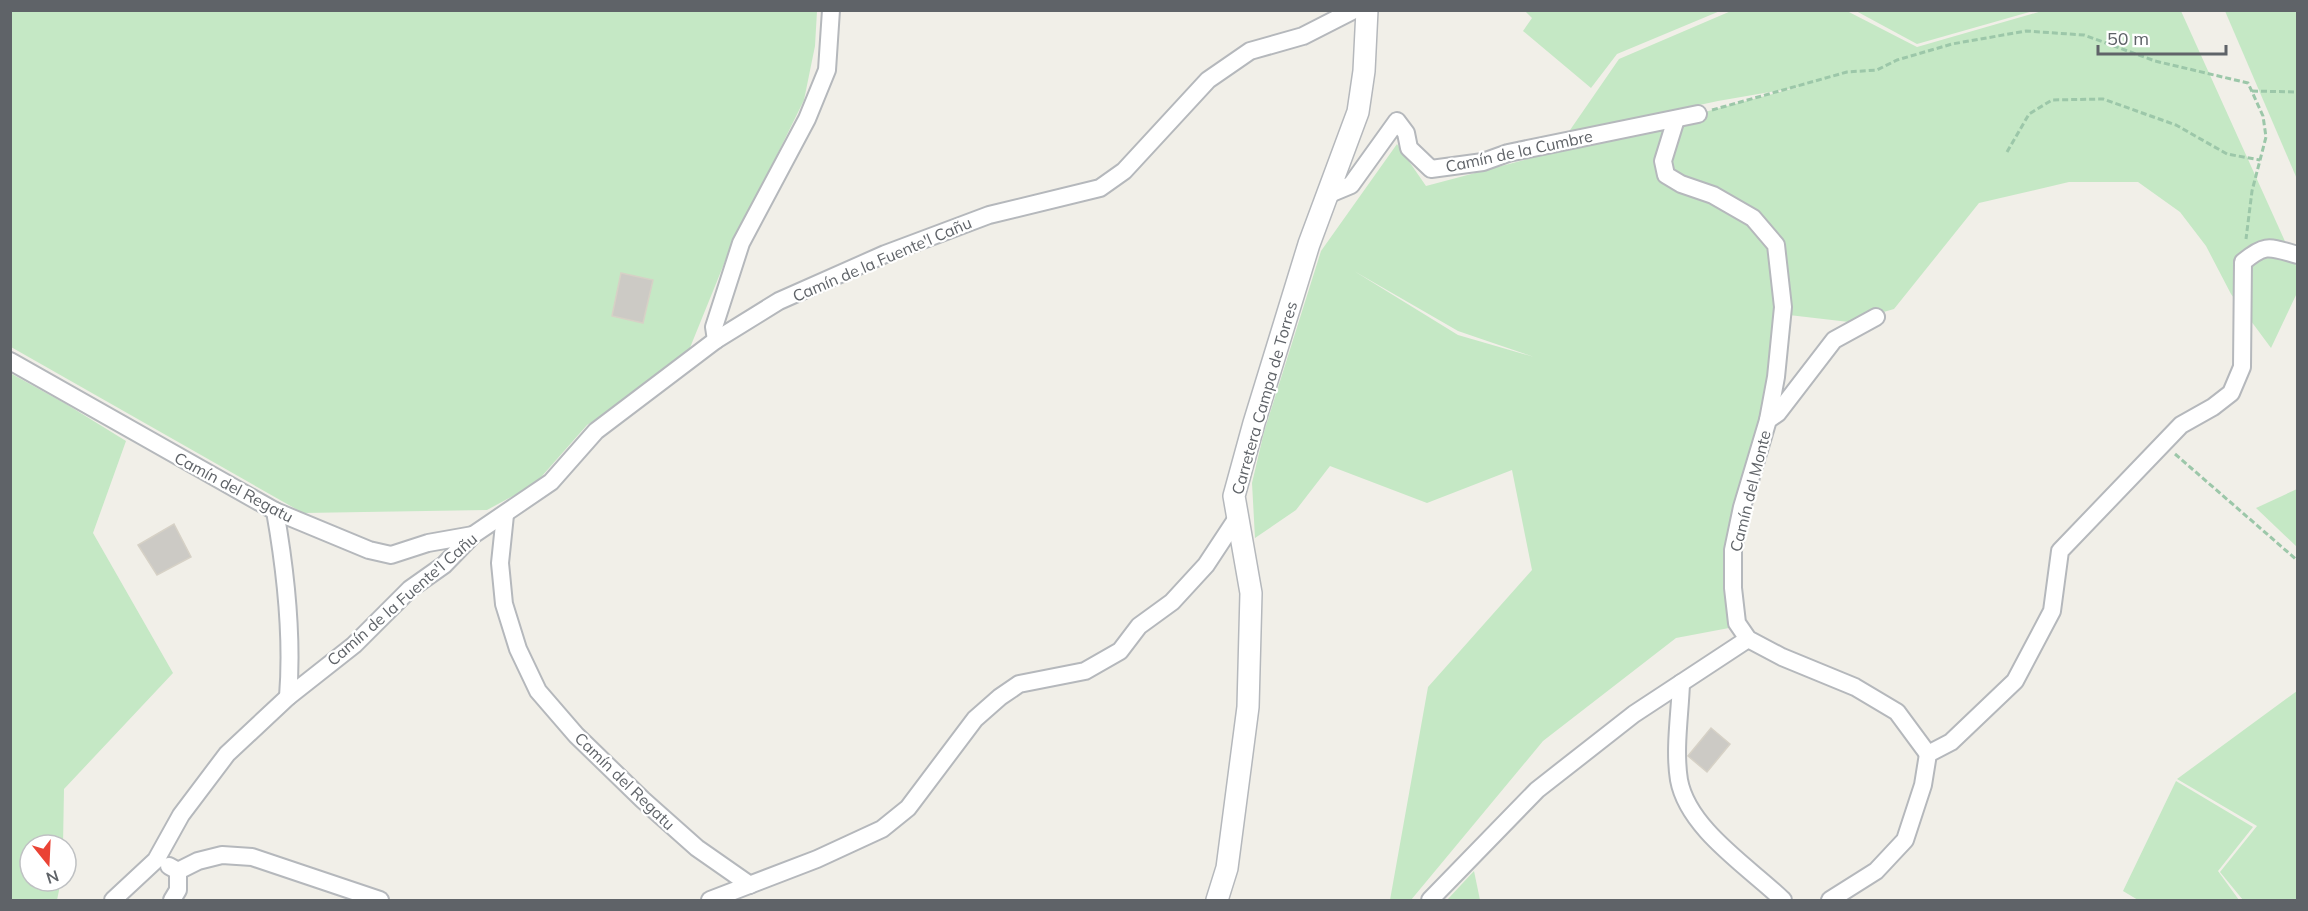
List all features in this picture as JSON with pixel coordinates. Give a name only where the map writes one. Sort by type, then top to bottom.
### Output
[{"type":"street","points":[[716,340],[714,327],[741,243],[807,119],[826,70],[831,10]]},
{"type":"street","name":"Camín de la Fuente'l Cañu","points":[[113,900],[156,860],[181,816],[227,754],[288,697],[354,645],[410,589],[444,565],[473,535],[551,482],[596,431],[716,340],[780,301],[885,254],[989,214],[1100,188],[1124,171],[1208,80],[1242,56],[1250,51],[1303,36],[1354,10]]},
{"type":"street","name":"Carretera Campa de Torres","points":[[1216,900],[1227,868],[1248,707],[1251,593],[1234,496],[1309,244],[1358,112],[1364,71],[1367,10]]},
{"type":"street","name":"Camín de la Cumbre","points":[[1327,195],[1351,185],[1397,121],[1406,133],[1408,148],[1431,170],[1483,162],[1508,153],[1698,114]]},
{"type":"street","points":[[1676,119],[1664,161],[1666,176],[1713,195],[1753,218],[1776,245],[1783,308],[1776,377],[1768,420]]},
{"type":"street","points":[[1928,754],[1951,742],[2015,681],[2052,611],[2060,551],[2181,425],[2213,407],[2231,393],[2242,366],[2243,262],[2259,249],[2274,248],[2298,255]]},
{"type":"street","name":"Camín del Monte","points":[[1748,639],[1737,623],[1733,588],[1733,550],[1742,507],[1768,420],[1778,413],[1834,340],[1876,317]]},
{"type":"street","name":"Camín del Regatu","points":[[10,361],[275,512],[369,549],[391,555],[428,543],[473,535]]},
{"type":"street","points":[[275,512],[285,567],[290,673],[288,697]]},
{"type":"street","name":"Camín del Regatu","points":[[505,515],[500,563],[504,604],[518,649],[538,691],[576,735],[643,801],[697,848],[750,885]]},
{"type":"street","points":[[711,900],[817,859],[882,829],[909,808],[975,720],[1019,684],[1085,671],[1120,651],[1139,626],[1172,602],[1206,565],[1238,518]]},
{"type":"street","points":[[1430,900],[1537,790],[1634,714],[1748,639],[1782,657],[1855,687],[1897,712],[1928,754],[1923,785],[1905,840],[1876,872],[1830,900]]},
{"type":"street","points":[[1681,683],[1678,767],[1688,806],[1715,841],[1783,900]]},
{"type":"street","points":[[178,871],[198,861],[222,855],[252,857],[380,900]]},
{"type":"street","points":[[156,860],[178,871]]},
{"type":"street","points":[[172,900],[178,890],[178,871]]},
{"type":"path","points":[[1698,114],[1847,72],[1877,70],[1897,60],[1952,44],[2026,31],[2084,35],[2155,61],[2248,83],[2263,116],[2266,138],[2252,191],[2243,262]]},
{"type":"path","points":[[2252,91],[2298,92]]},
{"type":"path","points":[[2007,152],[2029,114],[2052,100],[2103,99],[2176,125],[2228,154],[2260,160]]},
{"type":"path","points":[[2162,443],[2298,561]]},
{"type":"green space","points":[[11,11],[817,11],[815,46],[804,100],[726,259],[685,360],[587,425],[535,484],[487,510],[303,513],[11,347]]},
{"type":"green space","points":[[1525,11],[1720,11],[1617,54],[1591,88],[1523,31],[1532,18]]},
{"type":"green space","points":[[1731,11],[1847,11],[1917,47],[2042,11],[2181,11],[2297,268],[2297,293],[2271,348],[2231,294],[2206,246],[2180,212],[2138,182],[2069,182],[1979,203],[1894,309],[1849,322],[1789,315],[1741,517],[1729,628],[1676,638],[1543,741],[1411,900],[1390,900],[1428,687],[1532,570],[1512,470],[1427,503],[1330,466],[1296,510],[1255,538],[1252,483],[1264,432],[1321,251],[1397,144],[1426,186],[1799,87],[1718,101],[1568,133],[1619,59]],"holes":[[[1354,271],[1458,331],[1534,357],[1458,335]]]},
{"type":"green space","points":[[1856,11],[2033,11],[1917,44]]},
{"type":"green space","points":[[2225,11],[2297,11],[2297,179]]},
{"type":"green space","points":[[10,373],[126,441],[93,533],[173,673],[64,789],[63,833],[18,833],[18,893],[58,893],[57,900],[11,900]]},
{"type":"green space","points":[[2297,489],[2297,547],[2256,508]]},
{"type":"green space","points":[[2297,691],[2297,900],[2243,900],[2220,872],[2257,826],[2177,779]]},
{"type":"green space","points":[[2176,781],[2253,827],[2218,871],[2239,900],[2138,900],[2123,891]]},
{"type":"green space","points":[[1474,871],[1480,900],[1447,900]]},
{"type":"building","points":[[621,273],[653,280],[643,323],[612,316]]},
{"type":"building","points":[[174,524],[191,557],[157,575],[138,545]]},
{"type":"building","points":[[1711,728],[1730,744],[1707,772],[1688,756]]}]
